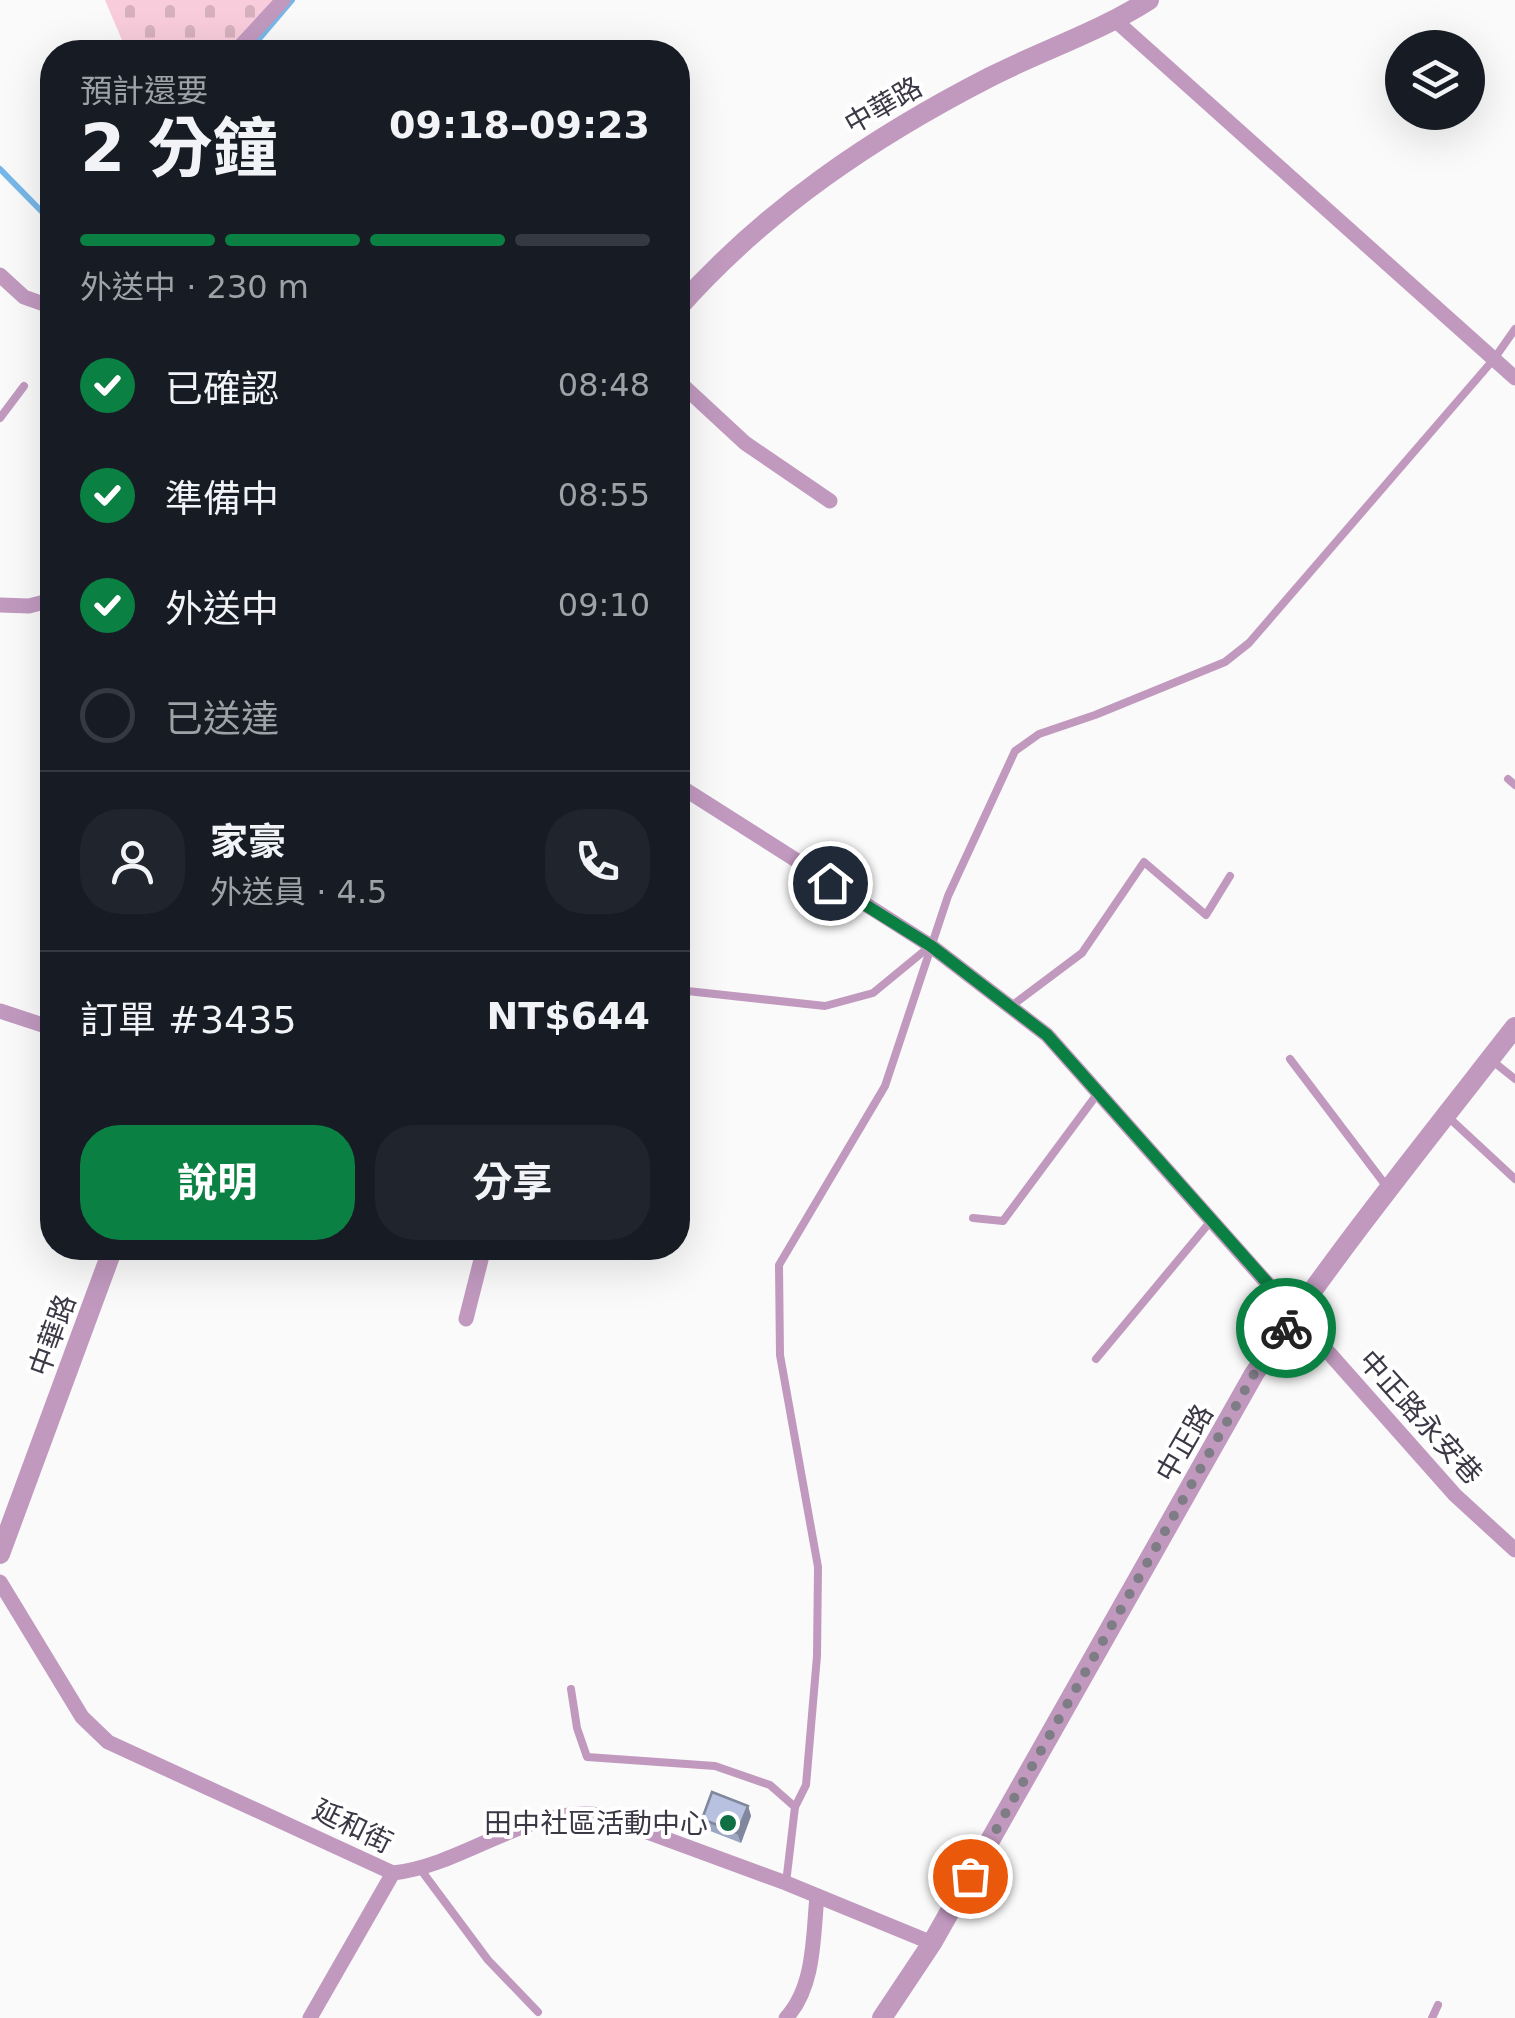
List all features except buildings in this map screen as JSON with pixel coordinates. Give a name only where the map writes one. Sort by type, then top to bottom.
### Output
[{"type":"street","points":[[246,40],[282,0]]},
{"type":"street","name":"中華路","points":[[690,294],[714,266],[778,210],[846,159],[908,120],[994,75],[1116,21],[1149,0]]},
{"type":"street","points":[[1116,21],[1515,378]]},
{"type":"street","points":[[0,275],[24,297],[40,303]]},
{"type":"street","points":[[690,391],[745,443],[830,501]]},
{"type":"street","points":[[0,605],[40,603]]},
{"type":"street","name":"中正路永安巷","points":[[690,793],[931,946],[1047,1035],[1455,1495],[1515,1550]]},
{"type":"street","points":[[0,1010],[40,1024]]},
{"type":"street","name":"中正路","points":[[882,2018],[932,1943],[1254,1374],[1388,1188],[1515,1027]]},
{"type":"street","name":"中華路","points":[[0,1554],[109,1260]]},
{"type":"street","points":[[466,1319],[481,1260]]},
{"type":"street","name":"延和街","points":[[0,1582],[82,1718],[108,1742],[393,1874],[421,1870],[549,1817],[575,1812],[601,1815],[786,1883],[932,1943]]},
{"type":"street","points":[[310,2018],[393,1874]]},
{"type":"street","points":[[786,2018],[810,1969],[817,1896]]},
{"type":"lane","points":[[786,1883],[795,1807],[806,1785],[817,1656],[818,1567],[780,1355],[779,1265],[885,1086],[948,896],[1016,751],[1039,734],[1095,716],[1225,662],[1249,642],[1494,359],[1515,329]]},
{"type":"lane","points":[[0,418],[24,386]]},
{"type":"lane","points":[[1010,1007],[1082,952],[1144,862],[1206,915],[1230,876]]},
{"type":"lane","points":[[690,991],[825,1006],[874,993],[931,946]]},
{"type":"lane","points":[[1290,1059],[1388,1188]]},
{"type":"lane","points":[[1490,1059],[1515,1079]]},
{"type":"lane","points":[[974,1218],[1003,1221],[1098,1093]]},
{"type":"lane","points":[[1446,1115],[1515,1179]]},
{"type":"lane","points":[[1096,1359],[1210,1222]]},
{"type":"lane","points":[[571,1689],[577,1728],[587,1757],[715,1766],[770,1785],[795,1807]]},
{"type":"lane","points":[[421,1870],[488,1960],[538,2012]]},
{"type":"lane","points":[[1432,2018],[1438,2004]]},
{"type":"green space","points":[[105,0],[276,0],[245,40],[122,40]]},
{"type":"waterway","points":[[258,40],[292,0]]},
{"type":"waterway","points":[[0,169],[40,210]]},
{"type":"way so far","points":[[970,1876],[1254,1374],[1286,1328]]},
{"type":"place","name":"田中社區活動中心","points":[[728,1823]]},
{"type":"route","points":[[830,883],[931,946],[1047,1035],[1295,1314],[1286,1328]]}]
